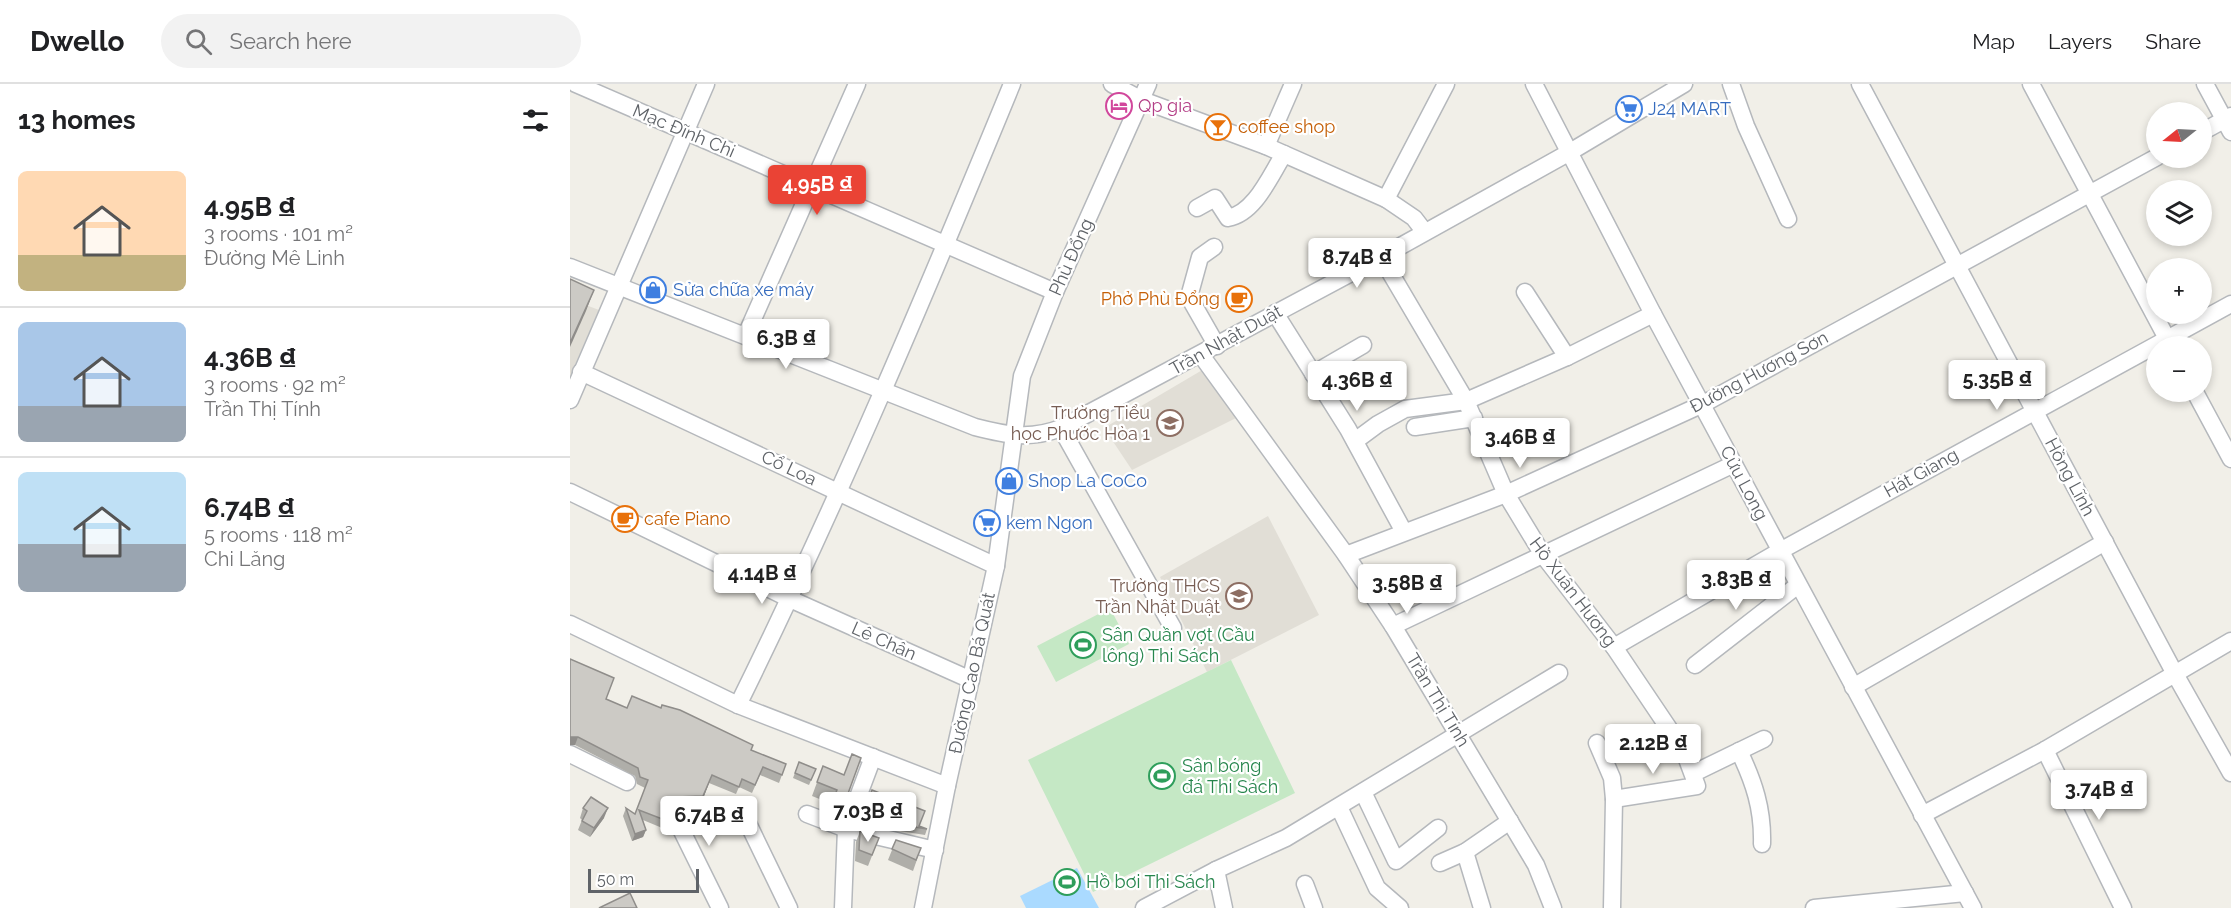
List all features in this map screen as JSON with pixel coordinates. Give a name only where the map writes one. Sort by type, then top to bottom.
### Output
[{"type":"street","name":"Mạc Đĩnh Chi","points":[[576,84],[1055,292]]},
{"type":"street","points":[[570,400],[617,285],[706,84]]},
{"type":"street","points":[[746,335],[857,84]]},
{"type":"street","points":[[738,705],[790,599],[884,391],[1012,84]]},
{"type":"street","points":[[1112,84],[1145,92],[1386,199],[1414,218],[1424,231]]},
{"type":"street","points":[[1266,146],[1293,84]]},
{"type":"street","points":[[1386,199],[1446,84]]},
{"type":"street","name":"Cửu Long","points":[[1534,84],[1653,314],[1973,908]]},
{"type":"street","points":[[1731,84],[1746,126],[1788,219]]},
{"type":"street","name":"Hồng Lĩnh","points":[[1860,84],[2175,674],[2231,773]]},
{"type":"street","points":[[2031,84],[2166,336]]},
{"type":"street","points":[[2205,84],[2229,123],[2212,129]]},
{"type":"street","name":"Trần Nhật Duật","points":[[570,267],[975,427],[1012,436],[1038,436],[1061,428],[1202,355],[1381,257],[1424,231],[1570,152],[1676,86]]},
{"type":"street","name":"Phù Đổng","points":[[1012,436],[1022,376],[1055,292],[1145,92]]},
{"type":"street","points":[[1197,208],[1215,198],[1228,218],[1240,216],[1259,193],[1284,154]]},
{"type":"street","name":"Đường Hương Sơn","points":[[1346,555],[1506,494],[1702,404],[2146,163]]},
{"type":"street","points":[[1214,247],[1200,257],[1190,297],[1217,346]]},
{"type":"street","name":"Hồ Xuân Hương","points":[[1381,257],[1466,401],[1506,494],[1543,555],[1614,647],[1684,751],[1694,773]]},
{"type":"street","points":[[1525,292],[1567,357]]},
{"type":"street","name":"Hát Giang","points":[[2179,336],[2231,304]]},
{"type":"street","points":[[1275,313],[1355,441],[1404,532]]},
{"type":"street","points":[[1355,441],[1378,424],[1405,409],[1466,401],[1567,357],[1653,314]]},
{"type":"street","points":[[1313,374],[1363,345]]},
{"type":"street","name":"Hát Giang","points":[[1614,647],[1780,551],[2034,411],[2146,354]]},
{"type":"street","name":"Trần Thị Tính","points":[[1202,355],[1346,555],[1393,626],[1510,821],[1542,878],[1554,908]]},
{"type":"street","name":"Cổ Loa","points":[[581,372],[838,490],[996,566]]},
{"type":"street","points":[[2200,402],[2231,459]]},
{"type":"street","points":[[1415,427],[1474,418]]},
{"type":"street","points":[[1061,428],[1173,628]]},
{"type":"street","name":"Đường Cao Bá Quát","points":[[923,908],[947,786],[996,566],[1012,436]]},
{"type":"street","points":[[1393,626],[1734,464]]},
{"type":"street","name":"Lê Chân","points":[[570,492],[790,599],[971,680]]},
{"type":"street","points":[[1853,687],[2104,542]]},
{"type":"street","points":[[1695,665],[1798,585]]},
{"type":"street","points":[[570,624],[738,705],[947,786]]},
{"type":"street","points":[[1922,815],[2045,750],[2231,641]]},
{"type":"street","points":[[1144,908],[1216,870],[1286,838],[1459,736],[1559,673]]},
{"type":"street","points":[[1614,799],[1697,786],[1694,773],[1764,739]]},
{"type":"street","points":[[1597,743],[1612,778],[1614,799],[1611,908]]},
{"type":"street","points":[[2045,750],[2123,908]]},
{"type":"street","points":[[1739,751],[1754,783],[1763,819],[1762,844]]},
{"type":"street","points":[[570,754],[627,782]]},
{"type":"street","points":[[843,908],[846,830],[873,757]]},
{"type":"street","points":[[1363,792],[1396,861],[1438,828]]},
{"type":"street","points":[[1339,807],[1377,888],[1400,908]]},
{"type":"street","points":[[720,908],[674,815],[743,813],[789,908]]},
{"type":"street","points":[[807,814],[846,830],[936,850]]},
{"type":"street","points":[[1440,863],[1465,852],[1510,821]]},
{"type":"street","points":[[1465,852],[1482,908]]},
{"type":"street","points":[[1216,870],[1224,908]]},
{"type":"street","points":[[1305,884],[1314,908]]},
{"type":"street","points":[[1814,908],[1965,892]]},
{"type":"shaded area","points":[[570,299],[599,310],[570,376]]},
{"type":"shaded area","name":"Trường Tiểu học Phước Hòa 1","points":[[1204,369],[1238,417],[1132,470],[1104,428]]},
{"type":"shaded area","name":"Trường THCS Trần Nhật Duật","points":[[1268,516],[1319,615],[1207,672],[1160,577]]},
{"type":"green space","name":"Sân Quần vợt (Cầu lông) Thi Sách","points":[[1110,608],[1129,644],[1056,682],[1037,646]]},
{"type":"green space","name":"Sân bóng đá Thi Sách","points":[[1231,660],[1295,793],[1093,892],[1028,760]]},
{"type":"water","name":"Hồ bơi Thi Sách","points":[[1077,868],[1099,908],[1026,908],[1020,896]]},
{"type":"building","points":[[570,279],[594,290],[570,343]]},
{"type":"building","points":[[570,659],[614,678],[606,699],[627,708],[632,696],[661,708],[662,705],[680,710],[753,745],[751,750],[786,764],[782,775],[763,767],[755,785],[742,779],[739,787],[712,775],[703,796],[676,797],[668,801],[666,807],[670,822],[639,810],[646,830],[635,834],[626,808],[635,814],[648,780],[640,777],[638,768],[578,737],[570,737]]},
{"type":"building","points":[[852,754],[861,758],[846,799],[835,795],[837,790],[817,782],[823,766],[844,775]]},
{"type":"building","points":[[799,762],[816,769],[811,780],[795,773]]},
{"type":"building","points":[[872,790],[925,811],[919,826],[927,829],[902,825],[864,810]]},
{"type":"building","points":[[591,797],[608,808],[594,828],[582,821],[587,811],[583,808]]},
{"type":"building","points":[[860,831],[879,838],[872,855],[859,850]]},
{"type":"building","points":[[896,840],[921,848],[916,860],[892,849]]},
{"type":"building","points":[[630,893],[637,908],[599,908]]},
{"type":"place","name":"Qp gia","points":[[1119,106]]},
{"type":"place","name":"J24 MART","points":[[1629,109]]},
{"type":"place","name":"coffee shop","points":[[1218,127]]},
{"type":"place","name":"Sửa chữa xe máy","points":[[653,290]]},
{"type":"place","name":"Phở Phù Đổng","points":[[1239,299]]},
{"type":"place","name":"Trường Tiểu học Phước Hòa 1","points":[[1170,423]]},
{"type":"place","name":"Shop La CoCo","points":[[1009,481]]},
{"type":"place","name":"cafe Piano","points":[[625,519]]},
{"type":"place","name":"kem Ngon","points":[[987,523]]},
{"type":"place","name":"Trường THCS Trần Nhật Duật","points":[[1239,596]]},
{"type":"place","name":"Sân Quần vợt (Cầu lông) Thi Sách","points":[[1083,645]]},
{"type":"place","name":"Sân bóng đá Thi Sách","points":[[1162,776]]},
{"type":"place","name":"Hồ bơi Thi Sách","points":[[1067,882]]}]
